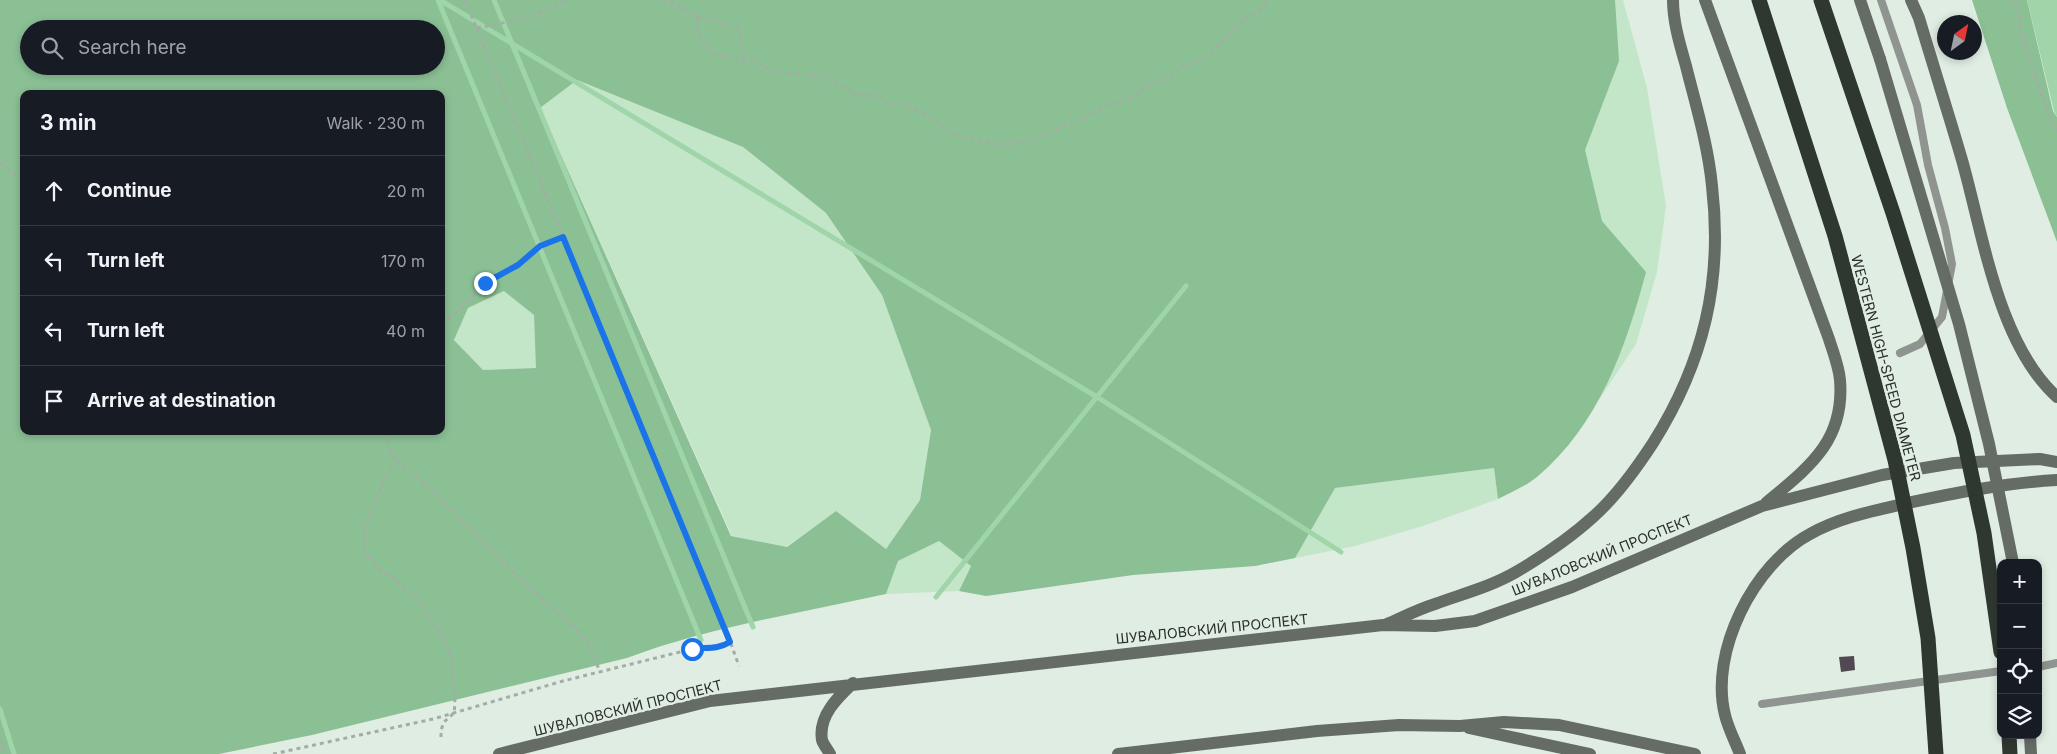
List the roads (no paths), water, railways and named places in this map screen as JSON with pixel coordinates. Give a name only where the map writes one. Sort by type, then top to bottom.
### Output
[{"type":"highway","name":"WESTERN HIGH-SPEED DIAMETER","points":[[1759,0],[1835,236],[1894,460],[1928,638],[1936,754]]},
{"type":"highway","points":[[1821,0],[1893,213],[1963,435],[1984,533],[2001,649]]},
{"type":"highway","points":[[2009,739],[2010,754]]},
{"type":"main road","points":[[1383,625],[1492,584],[1514,573],[1556,546],[1594,516],[1635,471],[1672,412],[1698,355],[1712,297],[1716,244],[1712,186],[1705,140],[1679,38],[1673,0]]},
{"type":"main road","points":[[1705,0],[1830,339],[1840,378],[1840,411],[1826,445],[1802,472],[1762,506]]},
{"type":"main road","points":[[1860,0],[1880,59],[1959,324],[1989,444],[2012,559]]},
{"type":"main road","points":[[1911,0],[1919,18],[1962,159],[2001,302],[2017,345],[2045,386],[2057,397]]},
{"type":"main road","name":"ШУВАЛОВСКИЙ ПРОСПЕКТ","points":[[499,754],[710,701],[1383,625],[1435,626],[1475,621],[1572,587],[1762,506],[1882,475],[1954,463],[2040,459],[2057,462]]},
{"type":"main road","points":[[1740,754],[1724,714],[1722,674],[1730,635],[1750,594],[1776,560],[1809,534],[1878,510],[1956,492],[2057,480]]},
{"type":"main road","points":[[830,754],[822,740],[825,718],[835,700],[853,684]]},
{"type":"main road","points":[[1118,754],[1326,730],[1399,725],[1460,726],[1504,722],[1559,725],[1695,754]]},
{"type":"main road","points":[[1460,726],[1504,737],[1558,745],[1590,754]]},
{"type":"main road","points":[[2030,739],[2031,754]]},
{"type":"lane","points":[[1882,0],[1917,105],[1928,165],[1946,228],[1952,264],[1942,318],[1920,344],[1900,353]]},
{"type":"lane","points":[[2042,665],[2057,663]]},
{"type":"lane","points":[[1762,704],[1866,686],[1997,672]]},
{"type":"waterway","points":[[438,0],[701,640]]},
{"type":"waterway","points":[[440,0],[1097,397],[1341,552]]},
{"type":"waterway","points":[[494,0],[753,627]]},
{"type":"waterway","points":[[936,597],[1186,286]]},
{"type":"waterway","points":[[0,709],[14,754]]}]
